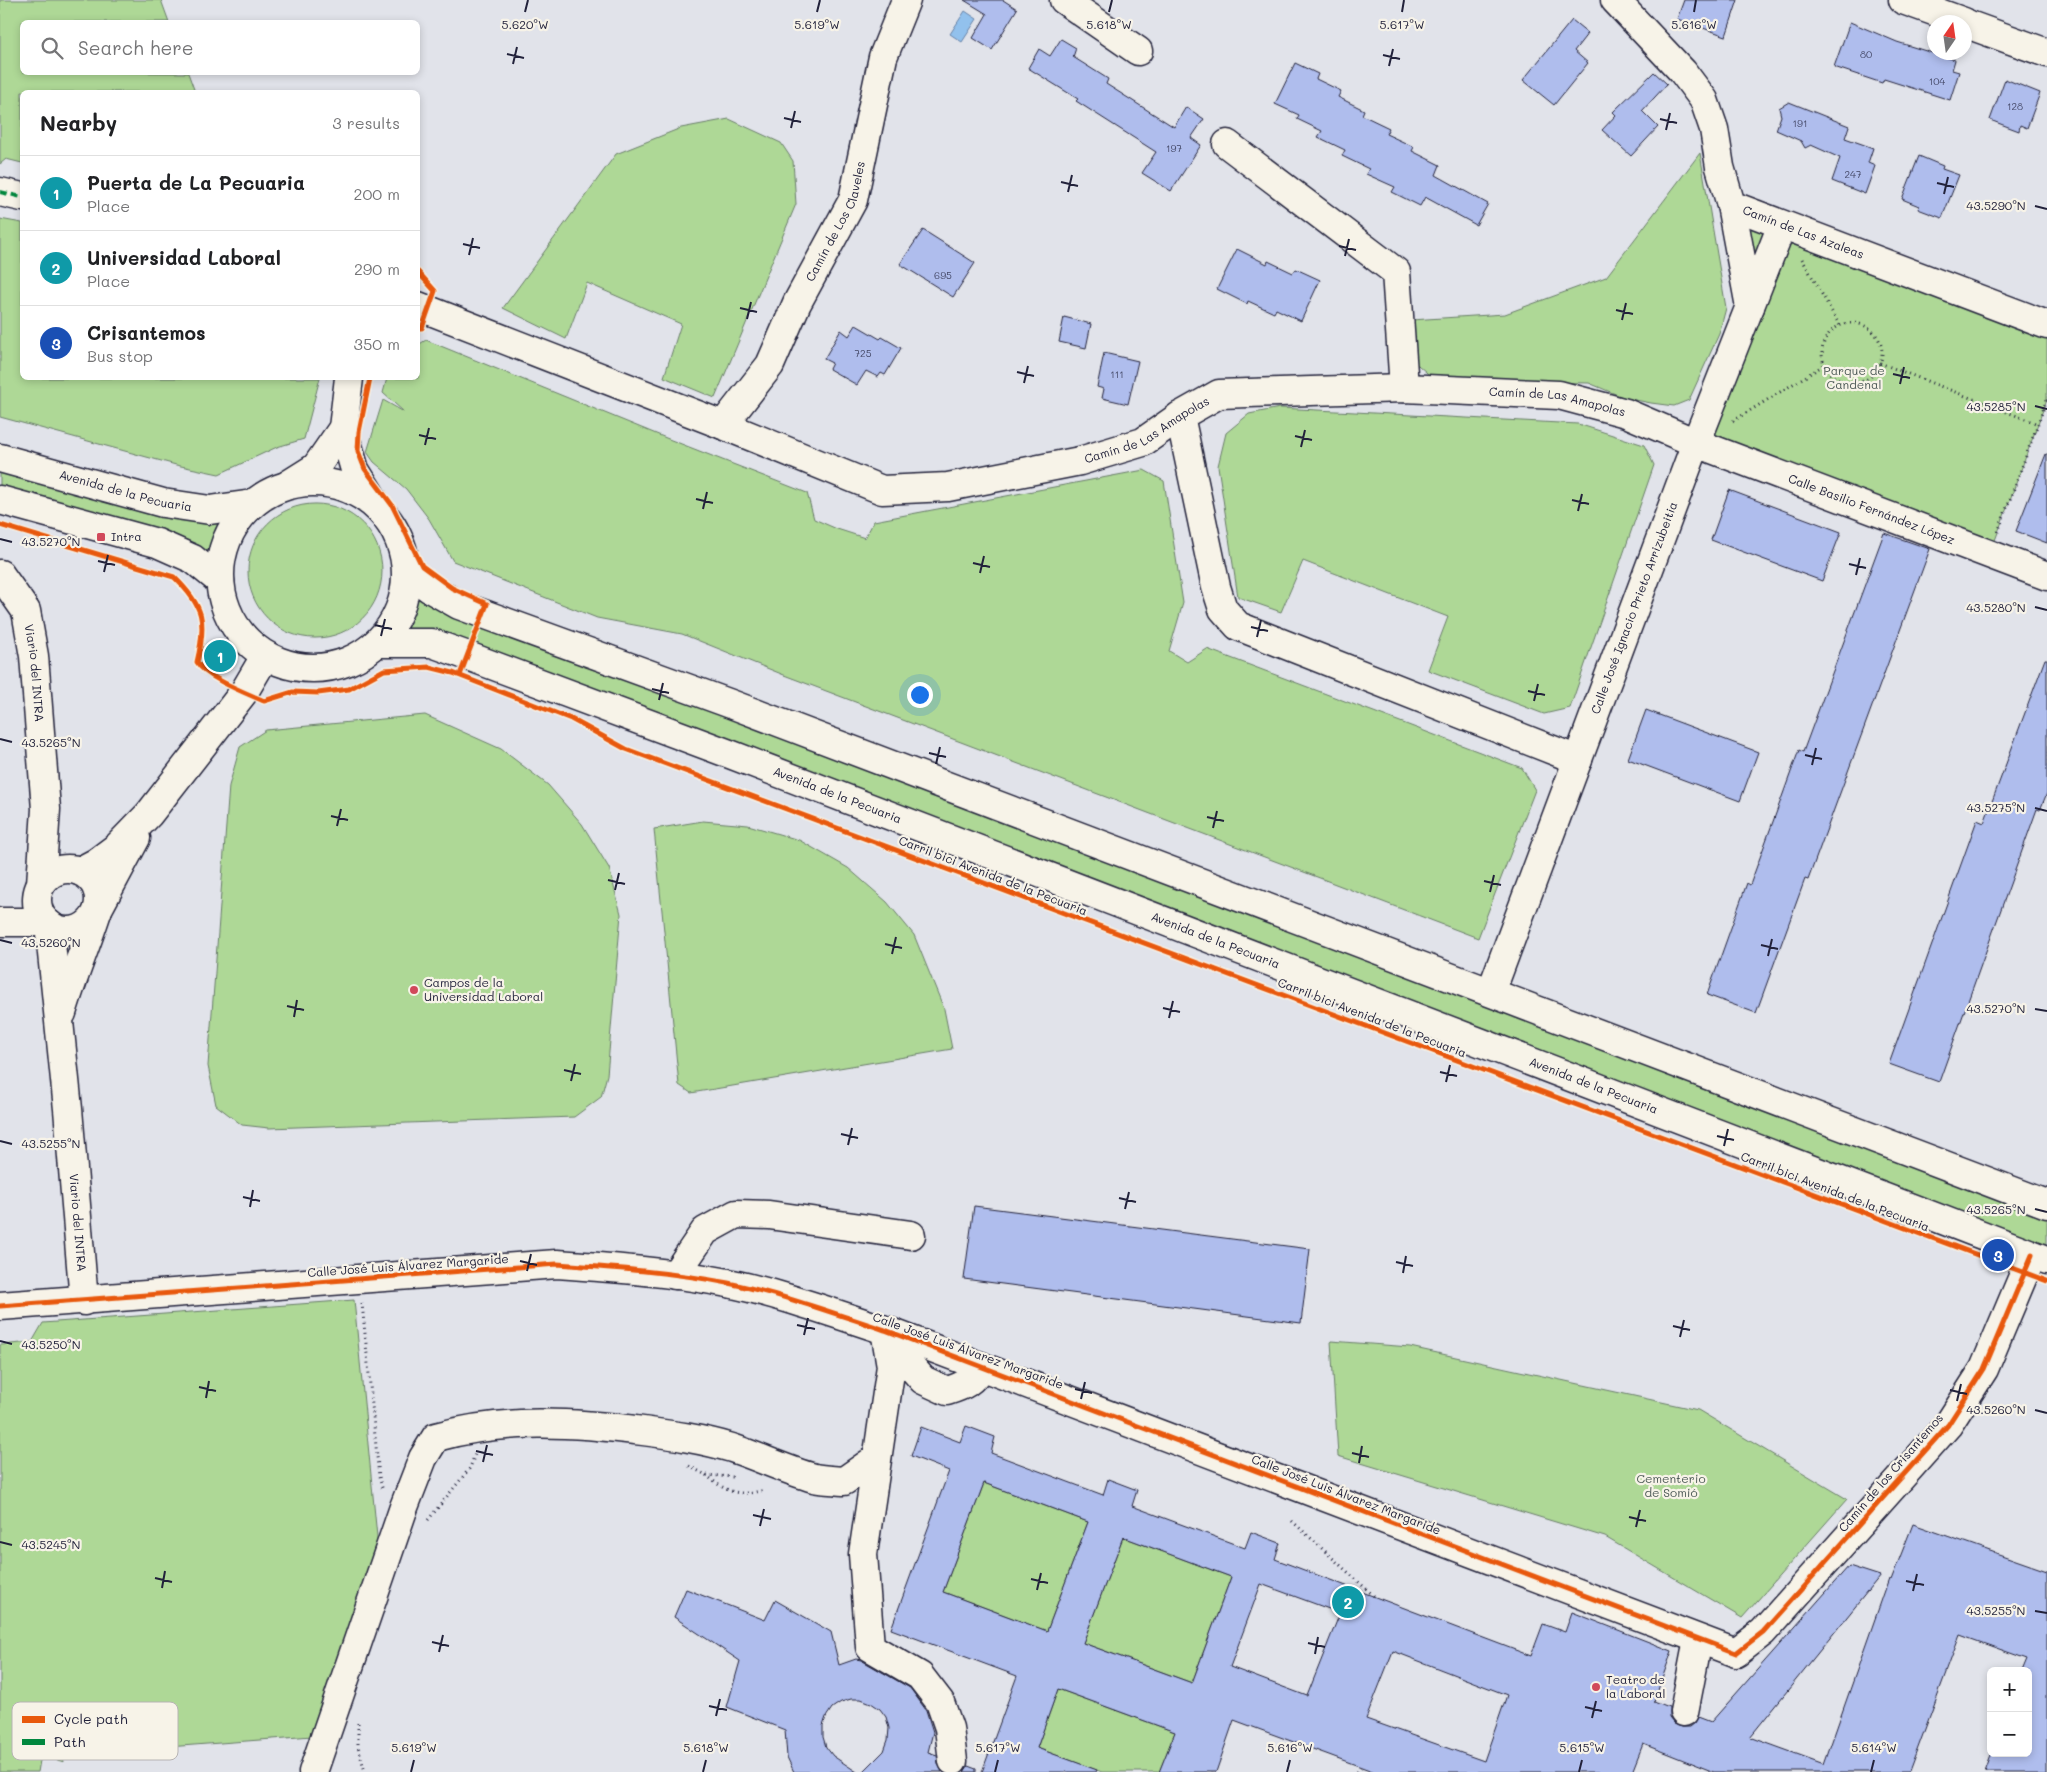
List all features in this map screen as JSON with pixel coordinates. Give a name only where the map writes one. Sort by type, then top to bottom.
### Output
[{"type":"street","name":"Camín de Los Claveles","points":[[723,425],[770,365],[797,303],[853,200],[883,58],[906,0]]},
{"type":"street","points":[[1064,0],[1138,51]]},
{"type":"street","name":"Camín de Las Azaleas","points":[[1615,0],[1683,72],[1704,100],[1714,129],[1720,167],[1731,205],[2047,326]]},
{"type":"street","points":[[1903,0],[1945,15]]},
{"type":"street","points":[[1972,25],[2047,53]]},
{"type":"street","points":[[1227,144],[1396,272],[1404,388]]},
{"type":"street","points":[[0,192],[20,197]]},
{"type":"street","points":[[1731,205],[1750,307]]},
{"type":"street","name":"Calle José Ignacio Prieto Arrizubeitia","points":[[1491,992],[1696,443],[1782,225]]},
{"type":"street","name":"Camín de Las Amapolas","points":[[420,307],[723,425],[882,490],[948,487],[1080,461],[1143,442],[1180,416],[1219,394],[1404,388],[1559,394],[1626,413],[1696,443]]},
{"type":"street","points":[[343,428],[316,467],[288,485],[252,504],[231,530],[223,555],[220,581],[228,614],[247,641],[264,658],[287,668],[312,668],[344,664],[379,643],[394,626],[405,599],[407,572],[404,553],[394,530],[355,470],[343,428],[349,380]]},
{"type":"street","points":[[1180,416],[1216,587],[1223,609],[1238,626],[1578,760]]},
{"type":"street","name":"Calle Basilio Fernández López","points":[[1696,443],[2047,576]]},
{"type":"street","name":"Avenida de la Pecuaria","points":[[0,458],[163,503],[210,510],[252,504]]},
{"type":"street","points":[[288,485],[313,481],[331,483],[352,489],[368,499],[381,512]]},
{"type":"street","points":[[0,500],[157,543],[193,559],[220,581]]},
{"type":"street","points":[[407,572],[429,588],[459,605],[731,704],[2047,1204]]},
{"type":"street","name":"Viario del INTRA","points":[[0,574],[26,610],[38,688],[46,809]]},
{"type":"street","name":"Avenida de la Pecuaria","points":[[379,643],[432,643],[459,653],[746,760],[2039,1258]]},
{"type":"street","points":[[0,910],[40,886],[53,872],[76,870],[97,862],[117,848],[149,814],[244,692],[264,658]]},
{"type":"street","points":[[46,809],[61,850],[76,870],[88,876],[98,891],[97,911],[87,943],[71,982],[59,1024]]},
{"type":"street","points":[[46,809],[40,886],[36,897],[37,906],[47,923],[57,929],[76,930],[92,920],[149,814]]},
{"type":"street","points":[[0,922],[47,923]]},
{"type":"street","name":"Viario del INTRA","points":[[47,923],[59,1024],[84,1301]]},
{"type":"street","points":[[675,1275],[705,1231],[736,1214],[769,1215],[911,1235]]},
{"type":"street","name":"Camín de los Crisantemos","points":[[1763,1632],[1948,1425],[1984,1369],[2039,1258]]},
{"type":"street","name":"Calle José Luis Álvarez Margaride","points":[[0,1306],[557,1264],[642,1270],[728,1283],[885,1330],[1736,1653],[1763,1632]]},
{"type":"street","name":"Calle José Luis Álvarez Margaride","points":[[885,1330],[908,1363],[923,1380],[946,1391],[967,1384],[976,1375],[981,1366]]},
{"type":"street","name":"Calle José Luis Álvarez Margaride","points":[[885,1330],[891,1366],[863,1554],[870,1647],[920,1676],[940,1702],[949,1728],[952,1761]]},
{"type":"street","points":[[885,1408],[904,1396],[937,1387]]},
{"type":"street","points":[[313,1772],[404,1507],[423,1458],[436,1437],[489,1427],[539,1424],[593,1424],[697,1439],[731,1448],[815,1478],[844,1481],[877,1458]]},
{"type":"street","points":[[1684,1712],[1698,1640]]},
{"type":"path","points":[[1801,258],[1840,326]]},
{"type":"path","points":[[1849,323],[1869,328],[1876,335],[1880,344],[1882,354],[1880,364],[1875,372],[1858,382],[1848,382],[1830,373],[1824,365],[1822,347],[1826,338],[1840,326],[1849,323]]},
{"type":"path","points":[[1880,364],[2038,424]]},
{"type":"path","points":[[1728,424],[1824,365]]},
{"type":"path","points":[[1990,554],[2047,399]]},
{"type":"path","points":[[360,1279],[379,1477],[384,1494]]},
{"type":"path","points":[[706,1475],[720,1487],[736,1493],[751,1494],[764,1490]]},
{"type":"path","points":[[1292,1521],[1374,1596]]},
{"type":"path","points":[[1357,1772],[1362,1767]]},
{"type":"green space","points":[[0,0],[161,0],[168,20],[20,20],[20,75],[189,75],[194,90],[20,90],[20,162],[6,159],[0,164]]},
{"type":"green space","points":[[729,119],[781,143],[793,161],[796,204],[715,398],[664,377],[681,324],[587,283],[566,339],[503,308],[616,154],[681,128]]},
{"type":"green space","points":[[1700,153],[1726,308],[1719,334],[1689,400],[1674,406],[1651,403],[1625,398],[1589,383],[1435,380],[1410,358],[1411,320],[1505,314],[1606,277]]},
{"type":"green space","points":[[0,219],[20,223],[20,380],[319,380],[304,439],[277,447],[219,474],[176,465],[0,417]]},
{"type":"green space","name":"Parque de Candenal","points":[[1782,225],[2047,325],[2047,399],[1990,554],[1696,443]]},
{"type":"green space","points":[[1746,227],[1766,234],[1752,265]]},
{"type":"green space","points":[[426,340],[666,438],[807,493],[814,519],[865,538],[874,521],[1144,470],[1164,481],[1183,603],[1169,651],[1187,662],[1207,649],[1522,768],[1535,790],[1478,938],[784,675],[682,634],[597,618],[453,561],[429,519],[406,489],[374,462],[367,452],[383,400],[404,412],[383,393],[386,380],[420,380],[420,344]]},
{"type":"green space","points":[[1280,408],[1578,424],[1644,445],[1654,465],[1570,708],[1544,714],[1428,670],[1448,617],[1303,561],[1281,612],[1238,597],[1218,466],[1226,433],[1249,414]]},
{"type":"green space","points":[[0,458],[163,503],[253,504],[231,530],[223,555],[220,581],[193,559],[0,500]]},
{"type":"green space","points":[[315,504],[341,509],[352,515],[362,524],[371,534],[377,545],[382,571],[377,597],[371,608],[362,618],[352,627],[341,633],[315,638],[289,633],[278,627],[268,618],[259,608],[253,597],[248,571],[253,545],[259,534],[268,524],[278,515],[289,509]]},
{"type":"green space","points":[[407,572],[2047,1204],[2047,1260],[468,656],[379,643],[394,626],[405,599]]},
{"type":"green space","name":"Campos de la Universidad Laboral","points":[[425,715],[501,749],[548,785],[582,824],[609,868],[621,914],[607,1075],[601,1097],[574,1117],[269,1128],[242,1125],[216,1105],[208,1066],[229,786],[240,747],[266,730]]},
{"type":"green space","points":[[703,821],[748,825],[799,840],[848,868],[887,902],[914,935],[944,1009],[952,1049],[691,1093],[679,1085],[654,829]]},
{"type":"green space","points":[[354,1300],[378,1547],[312,1736],[178,1746],[178,1702],[12,1702],[12,1760],[40,1760],[38,1772],[0,1772],[0,1345],[32,1342],[43,1323]]},
{"type":"green space","name":"Cementerio de Somió","points":[[1331,1341],[1410,1347],[1698,1410],[1847,1499],[1742,1618],[1605,1537],[1338,1456]]},
{"type":"green space","points":[[984,1483],[1088,1522],[1047,1631],[943,1592]]},
{"type":"green space","points":[[1123,1537],[1231,1577],[1192,1683],[1083,1643]]},
{"type":"green space","points":[[1058,1689],[1175,1732],[1159,1772],[1102,1772],[1037,1748]]},
{"type":"water","points":[[965,11],[977,19],[962,42],[950,34]]},
{"type":"building","points":[[964,0],[1003,0],[1017,9],[992,50],[973,38],[987,14]]},
{"type":"building","points":[[1684,0],[1738,0],[1726,36],[1677,19]]},
{"type":"building","points":[[1572,20],[1588,33],[1574,51],[1588,63],[1554,105],[1523,80]]},
{"type":"building","points":[[1850,22],[1897,42],[1927,51],[1927,60],[1955,60],[1952,70],[1959,72],[1950,100],[1884,79],[1882,83],[1834,67]]},
{"type":"building","points":[[1061,39],[1076,48],[1073,57],[1108,79],[1106,84],[1174,127],[1186,107],[1204,119],[1191,138],[1201,145],[1171,191],[1142,173],[1156,152],[1076,101],[1078,99],[1028,68],[1039,49],[1050,56]]},
{"type":"building","points":[[1295,63],[1318,74],[1316,79],[1341,91],[1338,97],[1364,110],[1362,115],[1389,128],[1386,134],[1414,147],[1412,151],[1440,165],[1436,175],[1488,204],[1476,225],[1425,197],[1420,206],[1392,192],[1395,187],[1366,174],[1369,169],[1342,156],[1345,150],[1318,137],[1322,131],[1297,119],[1299,115],[1275,104]]},
{"type":"building","points":[[1654,72],[1667,84],[1642,111],[1658,127],[1631,156],[1602,130],[1616,115],[1613,112]]},
{"type":"building","points":[[2005,79],[2040,93],[2027,128],[2020,125],[2019,131],[1990,120]]},
{"type":"building","points":[[1789,102],[1849,126],[1845,138],[1873,148],[1868,163],[1875,166],[1865,194],[1832,181],[1840,158],[1811,145],[1805,148],[1801,141],[1776,130],[1781,116],[1779,108]]},
{"type":"building","points":[[1919,156],[1943,166],[1942,169],[1959,175],[1942,218],[1918,209],[1919,206],[1902,199]]},
{"type":"building","points":[[923,230],[975,263],[953,297],[900,264]]},
{"type":"building","points":[[1237,249],[1267,264],[1268,261],[1293,273],[1296,269],[1320,280],[1301,321],[1276,309],[1274,313],[1248,301],[1247,304],[1217,289]]},
{"type":"building","points":[[1064,317],[1091,324],[1086,348],[1059,342]]},
{"type":"building","points":[[856,325],[880,339],[882,337],[901,348],[885,375],[881,373],[878,377],[866,371],[857,385],[829,369],[832,363],[824,359],[841,330],[849,336]]},
{"type":"building","points":[[1104,353],[1138,361],[1128,404],[1102,398],[1104,389],[1097,387]]},
{"type":"building","points":[[2047,454],[2047,543],[2016,531]]},
{"type":"building","points":[[1729,490],[1841,532],[1822,581],[1711,540]]},
{"type":"building","points":[[1884,533],[1930,549],[1808,880],[1805,879],[1756,1013],[1707,995],[1747,883],[1750,885],[1799,750],[1803,752]]},
{"type":"building","points":[[2045,659],[2047,659],[2047,793],[2040,810],[2037,809],[1939,1082],[1889,1064],[1977,820],[1984,823]]},
{"type":"building","points":[[1646,710],[1758,752],[1740,801],[1628,759]]},
{"type":"building","points":[[974,1206],[1310,1249],[1301,1323],[964,1279]]},
{"type":"building","points":[[966,1426],[995,1437],[991,1453],[1103,1495],[1108,1479],[1137,1490],[1132,1506],[1245,1548],[1251,1532],[1280,1543],[1275,1559],[1531,1656],[1543,1624],[1565,1632],[1572,1612],[1672,1651],[1654,1701],[1669,1707],[1669,1718],[1674,1724],[1682,1727],[1690,1727],[1698,1717],[1711,1722],[1849,1566],[1880,1576],[1750,1737],[1824,1764],[1889,1579],[1891,1580],[1913,1524],[2047,1571],[2047,1772],[1985,1772],[1991,1757],[2032,1757],[2032,1667],[2024,1667],[2027,1659],[1960,1635],[1909,1772],[1714,1772],[1643,1744],[1632,1772],[1375,1772],[1234,1720],[1216,1772],[1159,1772],[1175,1732],[1058,1689],[1037,1748],[1097,1770],[1096,1772],[982,1772],[1017,1676],[891,1629],[949,1471],[911,1456],[921,1427],[960,1442]],"holes":[[[984,1483],[1088,1522],[1047,1631],[943,1592]],[[1123,1537],[1231,1577],[1192,1683],[1083,1643]],[[1261,1584],[1340,1613],[1307,1696],[1230,1667]],[[1393,1651],[1507,1695],[1484,1761],[1366,1719]]]},
{"type":"building","points":[[686,1589],[765,1620],[775,1600],[831,1632],[839,1665],[856,1659],[861,1660],[910,1688],[926,1710],[933,1732],[928,1752],[937,1755],[942,1772],[863,1772],[884,1751],[888,1740],[889,1728],[886,1717],[880,1709],[861,1699],[851,1699],[841,1702],[832,1708],[823,1726],[823,1737],[826,1747],[833,1756],[857,1772],[794,1772],[787,1757],[785,1730],[727,1707],[740,1661],[674,1617]]},
{"type":"building","points":[[968,1766],[976,1769],[976,1772],[964,1772]]},
{"type":"marked path","points":[[0,192],[20,197]]},
{"type":"cycle path","points":[[420,274],[435,291],[422,328],[420,328]]},
{"type":"cycle path","points":[[370,380],[359,432],[358,451],[365,469],[392,505],[422,566],[452,588],[487,604],[460,675]]},
{"type":"cycle path","name":"Carril bici Avenida de la Pecuaria","points":[[0,525],[174,577],[192,597],[200,615],[202,636],[197,662],[217,679],[264,701],[293,692],[318,693],[349,689],[384,670],[429,667],[453,673],[571,719],[626,749],[2047,1281]]},
{"type":"cycle path","points":[[0,1306],[557,1264],[664,1273],[728,1283],[787,1298],[885,1330],[1736,1653],[1763,1632],[1948,1425],[1984,1369],[2032,1255]]},
{"type":"place","name":"Intra","points":[[101,537]]},
{"type":"place","name":"Puerta de La Pecuaria","points":[[220,656]]},
{"type":"place","name":"Campos de la Universidad Laboral","points":[[414,990]]},
{"type":"place","name":"Crisantemos","points":[[1998,1255]]},
{"type":"place","name":"Universidad Laboral","points":[[1348,1602]]},
{"type":"place","name":"Teatro de la Laboral","points":[[1596,1687]]}]
